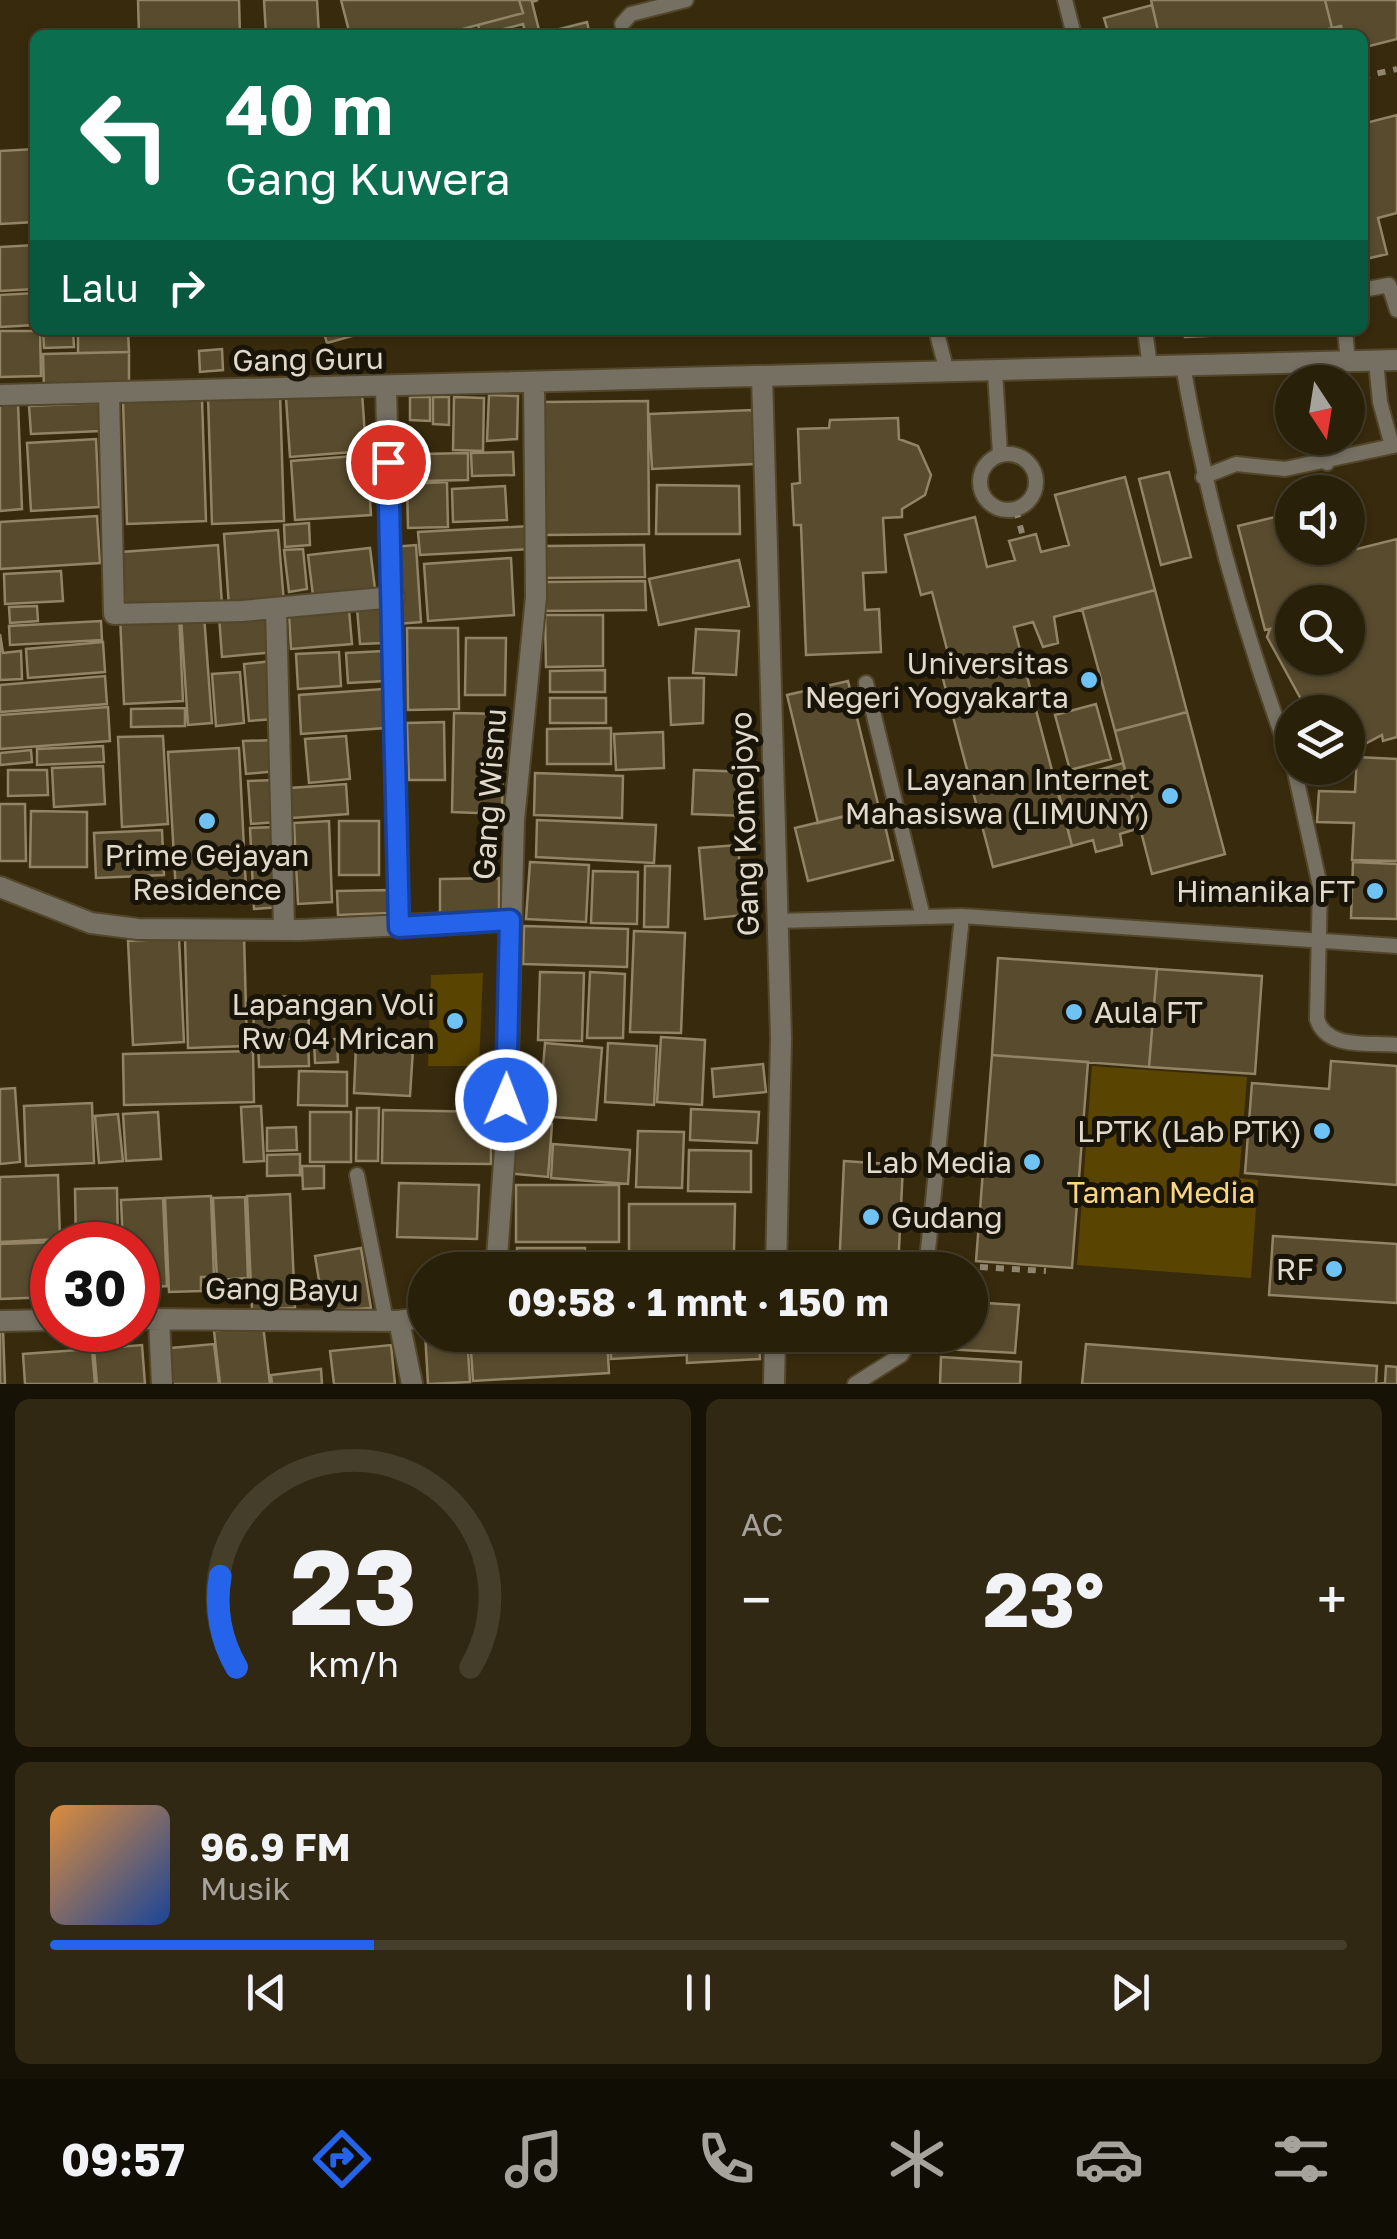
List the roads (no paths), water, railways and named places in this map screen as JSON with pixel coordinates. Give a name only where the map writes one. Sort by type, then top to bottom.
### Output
[{"type":"street","name":"Gang Guru","points":[[1337,365],[1386,361]]},
{"type":"street","name":"Gang Guru","points":[[0,395],[1183,366],[1275,371]]},
{"type":"street","name":"Gang Komojoyo","points":[[762,376],[768,707],[778,921],[776,1252]]},
{"type":"street","name":"Gang Wisnu","points":[[497,1252],[506,1136],[514,820],[536,597],[534,383]]},
{"type":"street","points":[[386,387],[399,927]]},
{"type":"street","points":[[109,394],[114,614],[276,608],[394,598]]},
{"type":"street","points":[[276,608],[284,928]]},
{"type":"street","points":[[0,887],[91,923],[138,929],[399,927],[510,920]]},
{"type":"street","name":"Gang Bayu","points":[[160,1319],[408,1320]]},
{"type":"street","points":[[0,1320],[30,1320]]},
{"type":"street","points":[[393,1321],[412,1384]]},
{"type":"street","points":[[155,1352],[162,1384]]},
{"type":"street","points":[[774,1384],[775,1352]]},
{"type":"lane","points":[[622,24],[631,14],[686,0]]},
{"type":"lane","points":[[1065,0],[1073,30]]},
{"type":"lane","points":[[1368,289],[1389,286],[1397,310]]},
{"type":"lane","points":[[937,335],[947,372]]},
{"type":"lane","points":[[1145,335],[1150,367]]},
{"type":"lane","points":[[1346,335],[1348,362]]},
{"type":"lane","points":[[1204,477],[1236,464],[1285,470],[1395,446],[1380,402],[1386,361]]},
{"type":"lane","points":[[1183,366],[1204,477],[1258,672],[1275,717]]},
{"type":"lane","points":[[995,371],[1000,454]]},
{"type":"lane","points":[[1000,454],[1025,458],[1037,480],[1028,504],[1016,510],[991,506],[979,484],[988,461],[1000,454]]},
{"type":"lane","points":[[1324,455],[1326,463]]},
{"type":"lane","points":[[866,683],[923,916]]},
{"type":"lane","points":[[1297,785],[1320,886],[1322,942],[1316,1019],[1320,1032],[1329,1039],[1397,1044]]},
{"type":"lane","points":[[778,921],[962,916],[1397,946]]},
{"type":"lane","points":[[928,1252],[962,916]]},
{"type":"lane","points":[[357,1174],[393,1321]]},
{"type":"lane","points":[[855,1384],[903,1352]]},
{"type":"place","name":"Universitas Negeri Yogyakarta","points":[[1089,680]]},
{"type":"place","name":"Layanan Internet Mahasiswa (LIMUNY)","points":[[1170,796]]},
{"type":"place","name":"Prime Gejayan Residence","points":[[207,821]]},
{"type":"place","name":"Himanika FT","points":[[1375,891]]},
{"type":"place","name":"Aula FT","points":[[1074,1012]]},
{"type":"place","name":"Lapangan Voli Rw 04 Mrican","points":[[455,1021]]},
{"type":"place","name":"LPTK (Lab PTK)","points":[[1322,1131]]},
{"type":"place","name":"Lab Media","points":[[1032,1162]]},
{"type":"place","name":"Gudang","points":[[871,1217]]},
{"type":"place","name":"RF","points":[[1334,1269]]},
{"type":"park label","name":"Taman Media","points":[[1161,1192]]}]
